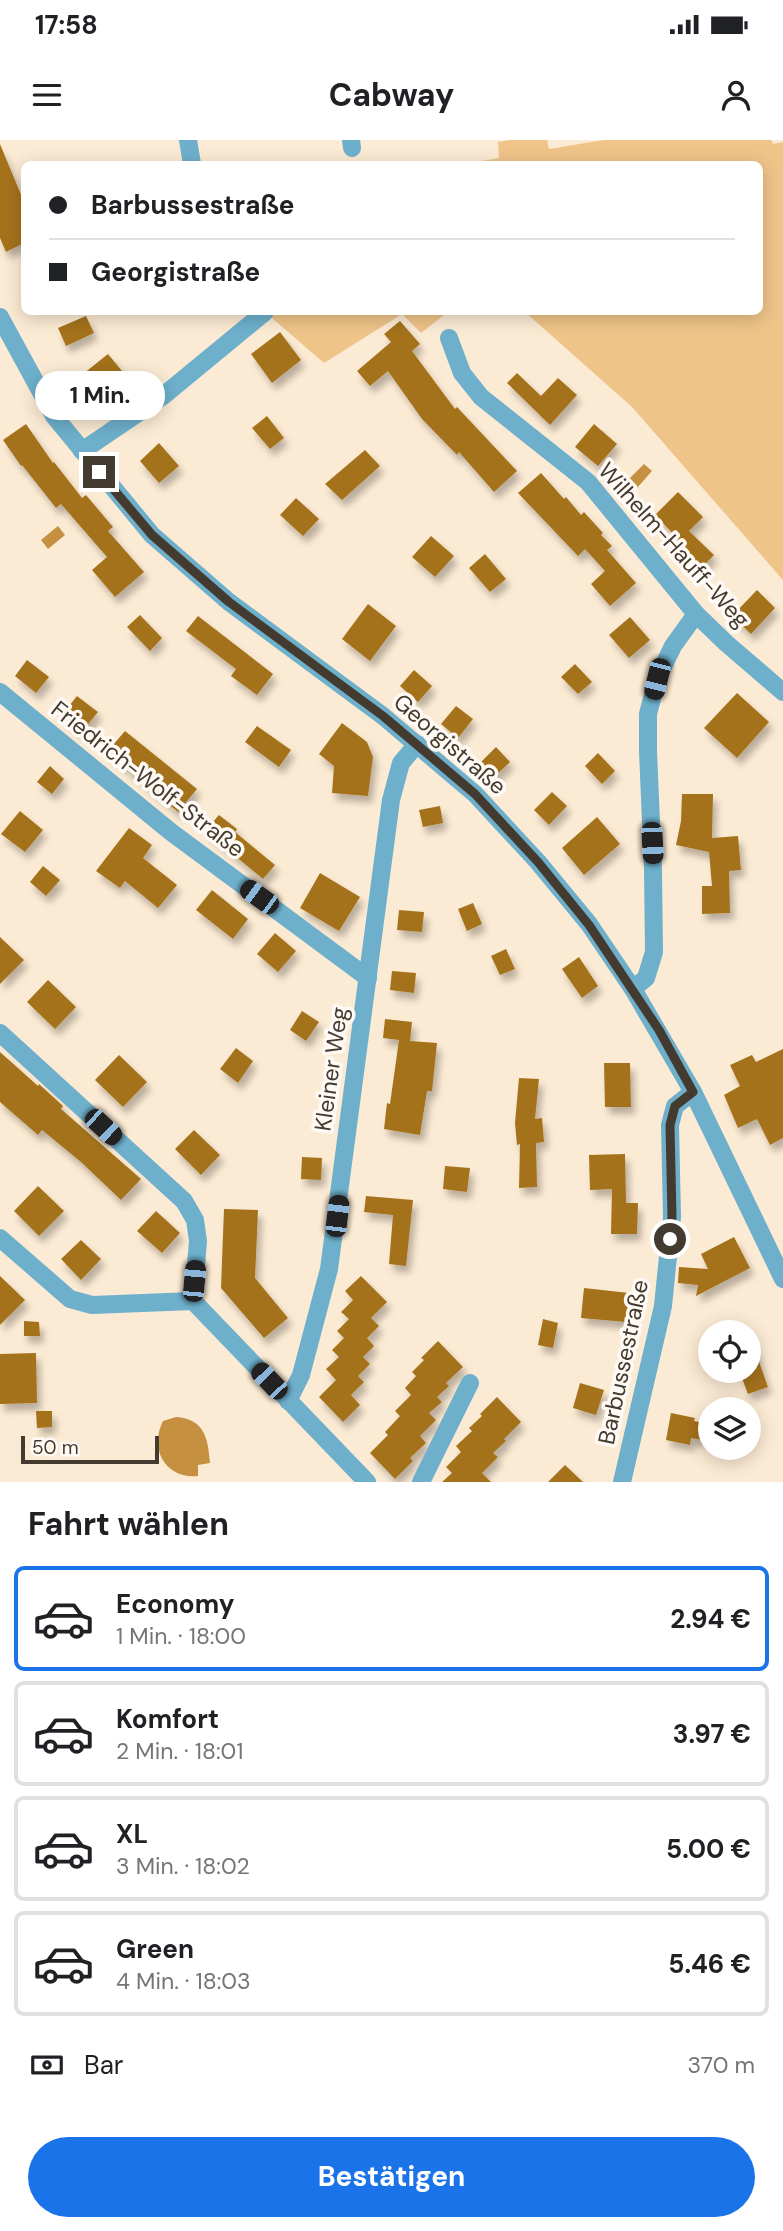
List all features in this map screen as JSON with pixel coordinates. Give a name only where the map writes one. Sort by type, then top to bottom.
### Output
[{"type":"street","points":[[188,140],[192,161]]},
{"type":"street","points":[[82,451],[163,396],[261,315]]},
{"type":"street","name":"Georgistraße","points":[[0,317],[54,416],[152,535],[229,602],[417,744],[475,794],[538,862],[589,925],[633,989],[693,1092],[783,1279]]},
{"type":"street","name":"Wilhelm-Hauff-Weg","points":[[449,338],[462,373],[481,397],[588,482],[696,614],[783,692]]},
{"type":"street","points":[[633,989],[646,978],[654,952],[648,714],[657,679],[673,646],[696,614]]},
{"type":"street","name":"Friedrich-Wolf-Straße","points":[[0,692],[171,832],[368,978]]},
{"type":"street","name":"Kleiner Weg","points":[[288,1401],[301,1375],[329,1269],[391,800],[401,763],[417,744]]},
{"type":"street","points":[[0,1032],[184,1201],[195,1220],[198,1241],[193,1301],[367,1482]]},
{"type":"street","name":"Barbussestraße","points":[[622,1482],[663,1306],[672,1217],[670,1125],[675,1106],[693,1092]]},
{"type":"street","points":[[0,1238],[70,1298],[92,1305],[193,1301]]},
{"type":"street","points":[[421,1482],[470,1383]]},
{"type":"shaded area","points":[[547,140],[549,149],[604,140],[771,140],[773,144],[783,142],[783,580],[632,407],[528,315],[763,315],[763,161],[482,161],[499,158],[498,142]]},
{"type":"shaded area","points":[[268,315],[400,315],[324,363]]},
{"type":"shaded area","points":[[403,315],[444,315],[421,333]]},
{"type":"shaded area","points":[[644,464],[652,471],[637,488],[629,479]]},
{"type":"shaded area","points":[[58,526],[65,535],[48,549],[41,540]]},
{"type":"shaded area","points":[[176,1417],[199,1426],[206,1438],[210,1463],[198,1465],[198,1476],[177,1473],[163,1460],[159,1451],[159,1432],[163,1421]]},
{"type":"building","points":[[0,144],[21,195],[21,244],[6,252],[0,238]]},
{"type":"building","points":[[86,316],[94,333],[66,346],[58,328]]},
{"type":"building","points":[[400,321],[420,344],[412,351],[455,409],[457,407],[517,471],[494,492],[459,452],[457,455],[422,419],[388,371],[370,386],[357,371],[391,342],[384,334]]},
{"type":"building","points":[[280,332],[301,360],[272,383],[251,354]]},
{"type":"building","points":[[108,354],[136,388],[105,413],[78,378]]},
{"type":"building","points":[[517,373],[541,396],[558,378],[577,395],[550,425],[507,383]]},
{"type":"building","points":[[267,416],[284,438],[270,449],[252,428]]},
{"type":"building","points":[[26,424],[82,498],[86,495],[113,527],[108,531],[144,572],[115,597],[92,570],[107,557],[61,504],[56,508],[3,440]]},
{"type":"building","points":[[594,424],[617,444],[598,466],[575,447]]},
{"type":"building","points":[[159,443],[179,466],[159,483],[140,461]]},
{"type":"building","points":[[365,450],[380,466],[342,500],[325,484]]},
{"type":"building","points":[[541,473],[564,499],[566,497],[581,515],[584,512],[603,533],[601,535],[612,546],[607,550],[636,583],[610,606],[591,584],[605,571],[585,549],[578,556],[518,493]]},
{"type":"building","points":[[678,492],[703,517],[689,531],[714,555],[699,570],[681,552],[686,547],[655,515]]},
{"type":"building","points":[[296,498],[319,519],[303,536],[280,515]]},
{"type":"building","points":[[431,536],[454,556],[435,577],[412,557]]},
{"type":"building","points":[[485,554],[506,579],[490,592],[469,568]]},
{"type":"building","points":[[757,590],[775,608],[751,634],[732,616]]},
{"type":"building","points":[[368,604],[396,626],[370,661],[342,639]]},
{"type":"building","points":[[140,615],[162,638],[150,651],[127,627]]},
{"type":"building","points":[[198,616],[273,674],[257,695],[231,676],[236,669],[186,631]]},
{"type":"building","points":[[630,617],[650,640],[629,658],[609,635]]},
{"type":"building","points":[[27,660],[49,677],[36,693],[15,676]]},
{"type":"building","points":[[575,664],[592,682],[578,694],[561,677]]},
{"type":"building","points":[[414,670],[432,686],[418,702],[400,686]]},
{"type":"building","points":[[737,693],[769,722],[737,758],[704,728]]},
{"type":"building","points":[[77,696],[98,712],[81,733],[61,716]]},
{"type":"building","points":[[456,706],[473,719],[458,738],[441,724]]},
{"type":"building","points":[[342,723],[367,742],[373,757],[368,796],[332,793],[334,766],[319,754]]},
{"type":"building","points":[[257,726],[291,750],[279,767],[245,742]]},
{"type":"building","points":[[125,731],[197,789],[178,812],[107,752]]},
{"type":"building","points":[[496,747],[510,762],[493,778],[480,763]]},
{"type":"building","points":[[598,753],[615,771],[602,784],[585,766]]},
{"type":"building","points":[[50,766],[64,779],[52,794],[37,782]]},
{"type":"building","points":[[552,792],[567,806],[549,825],[534,810]]},
{"type":"building","points":[[682,794],[713,794],[712,838],[738,836],[741,870],[729,871],[730,913],[702,914],[702,886],[712,886],[709,852],[676,845],[681,821]]},
{"type":"building","points":[[440,806],[443,823],[423,827],[419,810]]},
{"type":"building","points":[[20,811],[43,830],[25,852],[1,834]]},
{"type":"building","points":[[219,815],[275,865],[263,879],[205,831]]},
{"type":"building","points":[[597,817],[620,844],[584,875],[562,848]]},
{"type":"building","points":[[129,828],[152,845],[143,858],[177,885],[158,908],[125,881],[120,888],[96,871]]},
{"type":"building","points":[[43,866],[60,880],[46,896],[30,882]]},
{"type":"building","points":[[320,873],[360,897],[339,931],[300,908]]},
{"type":"building","points":[[212,890],[248,919],[233,939],[196,910]]},
{"type":"building","points":[[473,903],[482,924],[467,931],[458,909]]},
{"type":"building","points":[[399,910],[424,912],[422,932],[397,930]]},
{"type":"building","points":[[275,933],[296,951],[278,972],[257,954]]},
{"type":"building","points":[[0,937],[24,960],[0,984]]},
{"type":"building","points":[[506,949],[515,969],[500,975],[491,956]]},
{"type":"building","points":[[579,957],[598,986],[582,998],[562,969]]},
{"type":"building","points":[[392,971],[416,973],[414,993],[390,990]]},
{"type":"building","points":[[48,980],[76,1007],[55,1029],[27,1002]]},
{"type":"building","points":[[302,1011],[319,1022],[306,1041],[290,1030]]},
{"type":"building","points":[[385,1019],[412,1022],[410,1041],[437,1043],[432,1091],[427,1091],[420,1135],[384,1129],[399,1040],[383,1038]]},
{"type":"building","points":[[236,1048],[253,1061],[238,1083],[220,1069]]},
{"type":"building","points":[[783,1049],[783,1138],[770,1145],[757,1119],[738,1128],[724,1095],[740,1086],[730,1065],[752,1055],[756,1062]]},
{"type":"building","points":[[0,1052],[38,1086],[39,1084],[63,1106],[61,1109],[141,1179],[121,1200],[42,1130],[38,1135],[0,1102]]},
{"type":"building","points":[[119,1055],[147,1082],[123,1107],[95,1080]]},
{"type":"building","points":[[604,1063],[630,1063],[631,1107],[605,1107]]},
{"type":"building","points":[[519,1078],[539,1079],[535,1119],[542,1118],[544,1142],[536,1143],[537,1187],[519,1188],[520,1144],[517,1145],[515,1123]]},
{"type":"building","points":[[194,1130],[220,1155],[201,1175],[175,1149]]},
{"type":"building","points":[[625,1154],[626,1203],[638,1203],[637,1234],[611,1234],[612,1189],[590,1190],[589,1155]]},
{"type":"building","points":[[302,1157],[322,1158],[321,1180],[301,1179]]},
{"type":"building","points":[[445,1166],[470,1168],[467,1192],[443,1189]]},
{"type":"building","points":[[38,1186],[64,1211],[39,1236],[14,1211]]},
{"type":"building","points":[[366,1196],[413,1200],[406,1266],[389,1264],[393,1215],[364,1212]]},
{"type":"building","points":[[224,1209],[258,1210],[255,1278],[288,1318],[264,1338],[221,1288]]},
{"type":"building","points":[[156,1211],[180,1233],[162,1253],[137,1231]]},
{"type":"building","points":[[734,1237],[750,1268],[696,1296],[698,1285],[678,1283],[679,1267],[708,1269],[701,1254]]},
{"type":"building","points":[[81,1240],[101,1259],[81,1280],[61,1259]]},
{"type":"building","points":[[0,1276],[25,1300],[0,1325]]},
{"type":"building","points":[[361,1276],[387,1302],[371,1318],[379,1326],[367,1338],[374,1346],[363,1357],[370,1364],[358,1376],[364,1382],[351,1395],[360,1405],[343,1422],[319,1397],[336,1380],[326,1369],[339,1357],[332,1350],[344,1338],[337,1331],[349,1319],[341,1312],[353,1300],[345,1291]]},
{"type":"building","points":[[584,1288],[629,1293],[626,1322],[581,1318]]},
{"type":"building","points":[[543,1319],[558,1323],[553,1348],[538,1345]]},
{"type":"building","points":[[24,1321],[39,1322],[40,1336],[24,1336]]},
{"type":"building","points":[[438,1341],[463,1367],[446,1383],[449,1386],[437,1397],[442,1402],[429,1413],[436,1420],[420,1436],[426,1443],[410,1458],[413,1461],[395,1479],[370,1453],[388,1435],[385,1432],[400,1416],[395,1411],[411,1395],[405,1388],[416,1376],[412,1372],[424,1360],[421,1358]]},
{"type":"building","points":[[36,1353],[37,1403],[0,1404],[0,1354]]},
{"type":"building","points":[[761,1367],[768,1387],[748,1394],[744,1383],[761,1383]]},
{"type":"building","points":[[580,1383],[604,1390],[596,1415],[573,1408]]},
{"type":"building","points":[[497,1397],[521,1422],[493,1453],[498,1457],[482,1473],[491,1482],[442,1482],[452,1473],[446,1467],[461,1452],[456,1446],[472,1431],[469,1428]]},
{"type":"building","points":[[36,1411],[52,1411],[52,1427],[37,1428]]},
{"type":"building","points":[[671,1413],[695,1418],[694,1421],[698,1422],[698,1439],[691,1438],[690,1445],[666,1440]]},
{"type":"building","points":[[565,1465],[583,1482],[548,1482]]},
{"type":"route","points":[[99,472],[152,535],[229,602],[383,716],[475,794],[538,862],[589,925],[659,1030],[693,1092],[675,1106],[670,1125],[670,1239]]}]
